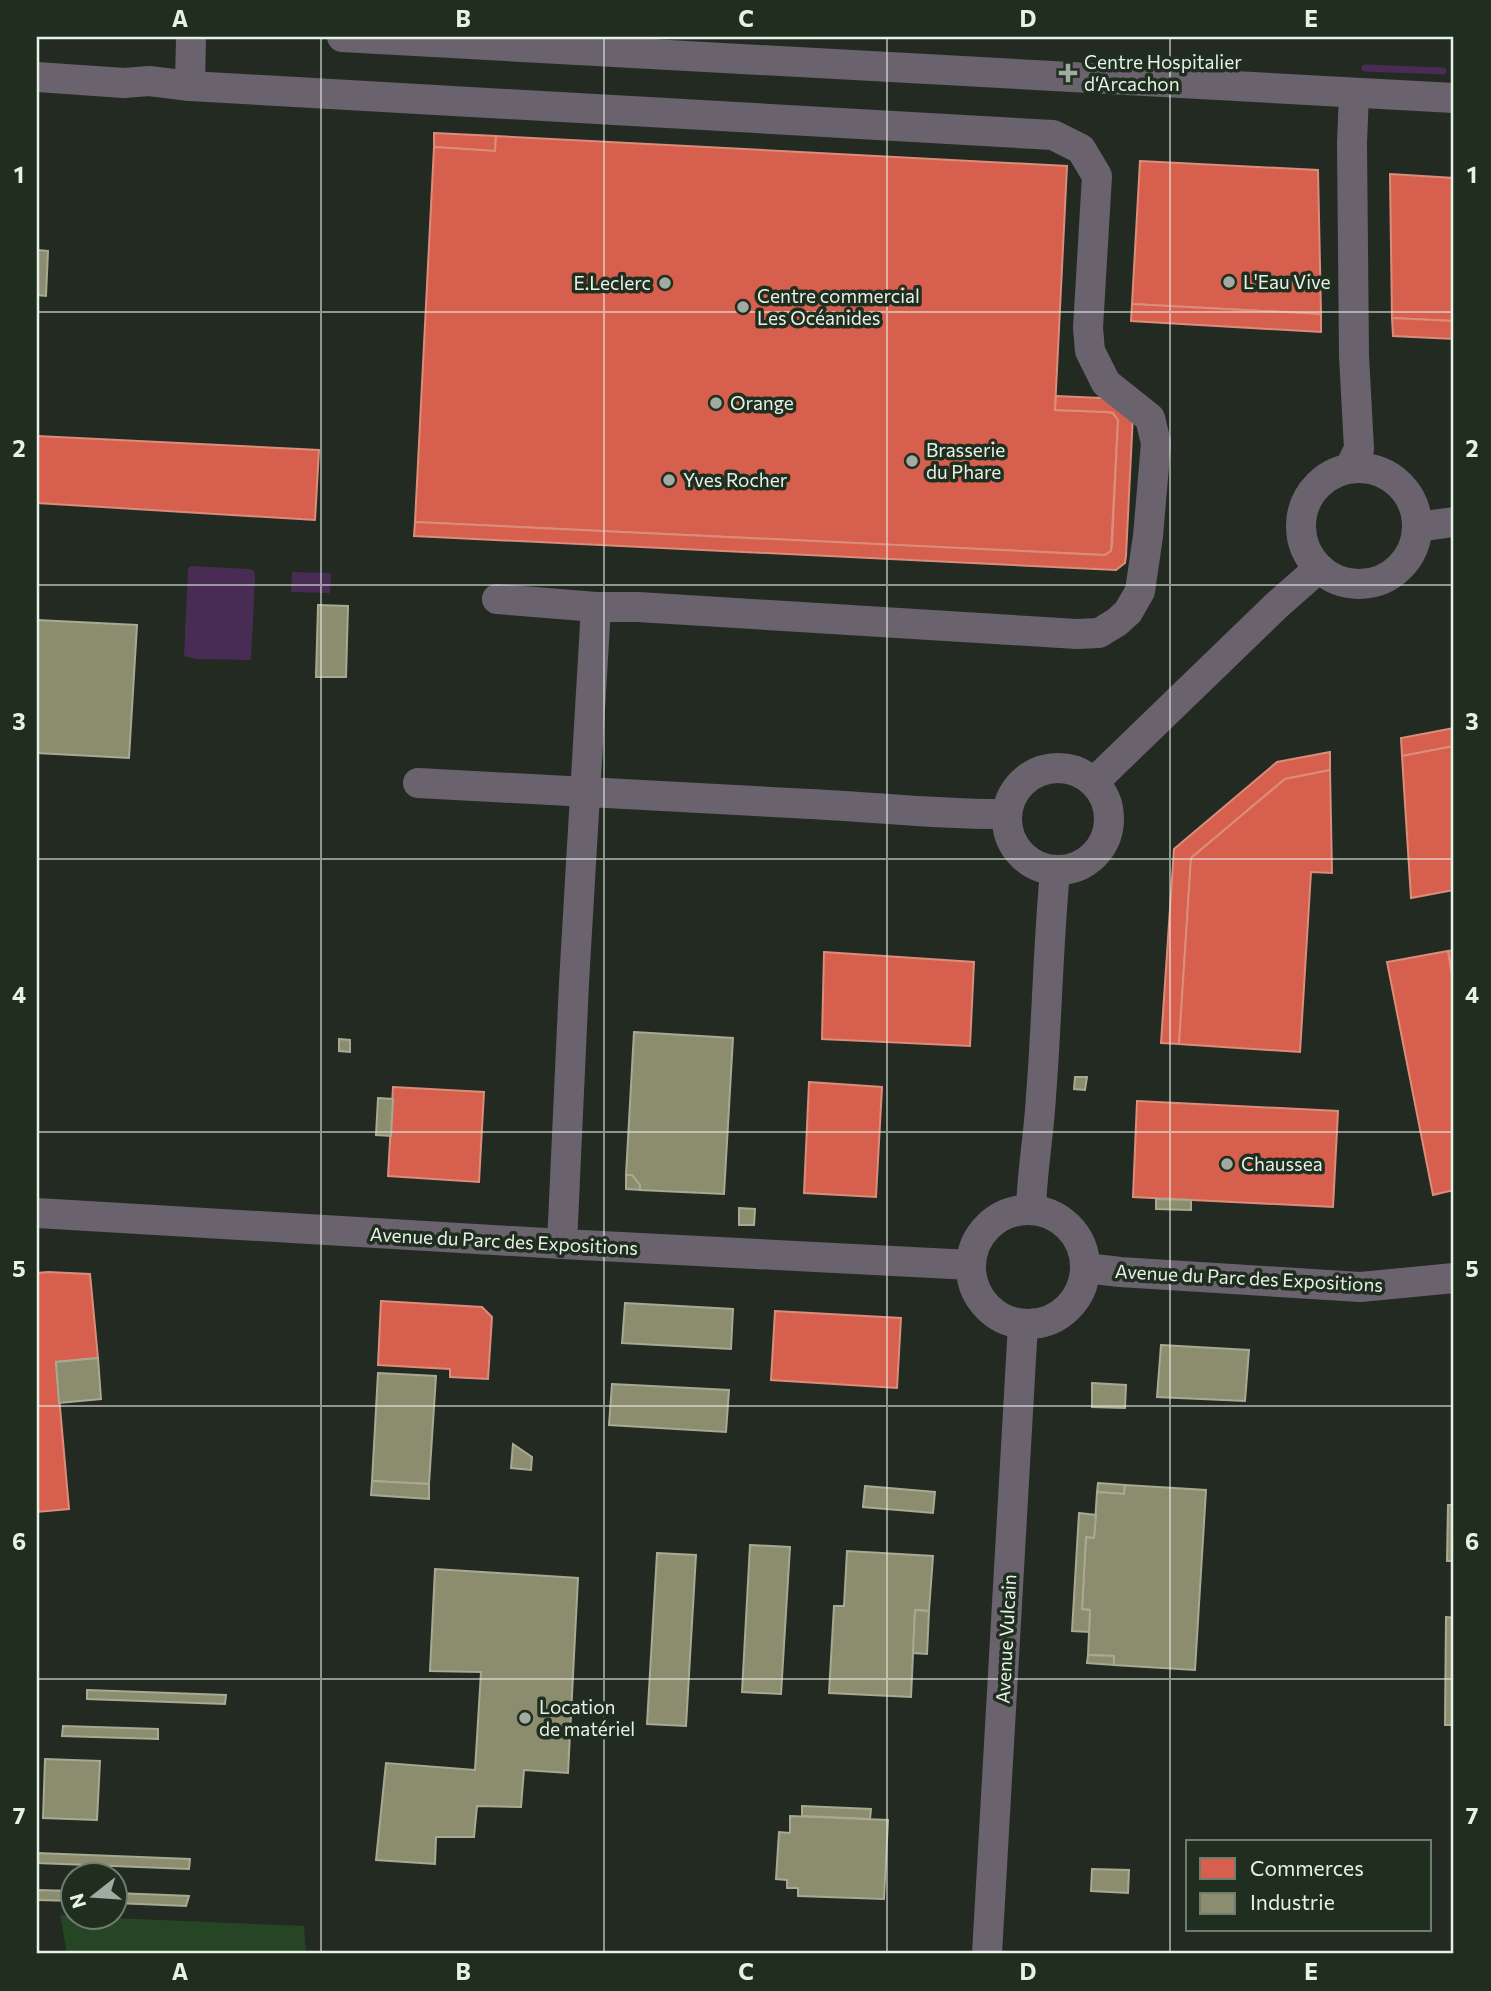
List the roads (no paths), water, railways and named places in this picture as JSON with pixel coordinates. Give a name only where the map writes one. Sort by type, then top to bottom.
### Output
[{"type":"street","points":[[190,86],[191,37]]},
{"type":"street","points":[[342,37],[1454,98]]},
{"type":"street","points":[[37,77],[124,83],[149,81],[190,86],[1053,135],[1081,149],[1097,176],[1087,328],[1090,351],[1106,383],[1150,418],[1156,443],[1149,536],[1140,591],[1128,612],[1117,622],[1099,633],[1077,634],[497,599]]},
{"type":"street","points":[[1350,467],[1359,449],[1354,343],[1354,93]]},
{"type":"street","points":[[1350,467],[1370,468],[1389,475],[1404,489],[1414,506],[1417,527],[1413,546],[1403,564],[1388,577],[1370,583],[1352,584],[1334,579],[1319,568],[1307,554],[1301,536],[1301,518],[1306,500],[1316,485],[1324,479],[1350,467]]},
{"type":"street","points":[[1417,527],[1454,522]]},
{"type":"street","points":[[1094,782],[1277,605],[1319,568]]},
{"type":"street","points":[[562,1244],[596,607]]},
{"type":"street","points":[[1048,768],[1081,772],[1094,782],[1109,810],[1105,841],[1096,854],[1070,870],[1055,871],[1024,859],[1013,846],[1007,831],[1006,814],[1010,798],[1019,784],[1032,774],[1048,768]]},
{"type":"street","points":[[418,783],[1006,814]]},
{"type":"street","points":[[1031,1209],[1041,1098],[1055,871]]},
{"type":"street","points":[[1031,1209],[1055,1216],[1070,1228],[1080,1244],[1086,1268],[1076,1299],[1063,1312],[1046,1321],[1023,1324],[1009,1321],[993,1312],[980,1298],[973,1281],[971,1265],[976,1244],[986,1228],[1001,1217],[1018,1210],[1031,1209]]},
{"type":"street","name":"Avenue du Parc des Expositions","points":[[37,1213],[971,1265]]},
{"type":"street","name":"Avenue du Parc des Expositions","points":[[1086,1268],[1360,1287],[1454,1278]]},
{"type":"street","name":"Avenue Vulcain","points":[[987,1954],[1023,1324]]},
{"type":"waterway","points":[[1365,68],[1443,71]]},
{"type":"place","name":"Centre Hospitalier d‘Arcachon","points":[[1068,73]]},
{"type":"place","name":"L'Eau Vive","points":[[1229,282]]},
{"type":"place","name":"E.Leclerc","points":[[665,283]]},
{"type":"place","name":"Centre commercial Les Océanides","points":[[743,307]]},
{"type":"place","name":"Orange","points":[[716,403]]},
{"type":"place","name":"Brasserie du Phare","points":[[912,461]]},
{"type":"place","name":"Yves Rocher","points":[[669,480]]},
{"type":"place","name":"Chaussea","points":[[1227,1164]]},
{"type":"place","name":"Location de matériel","points":[[525,1718]]}]
